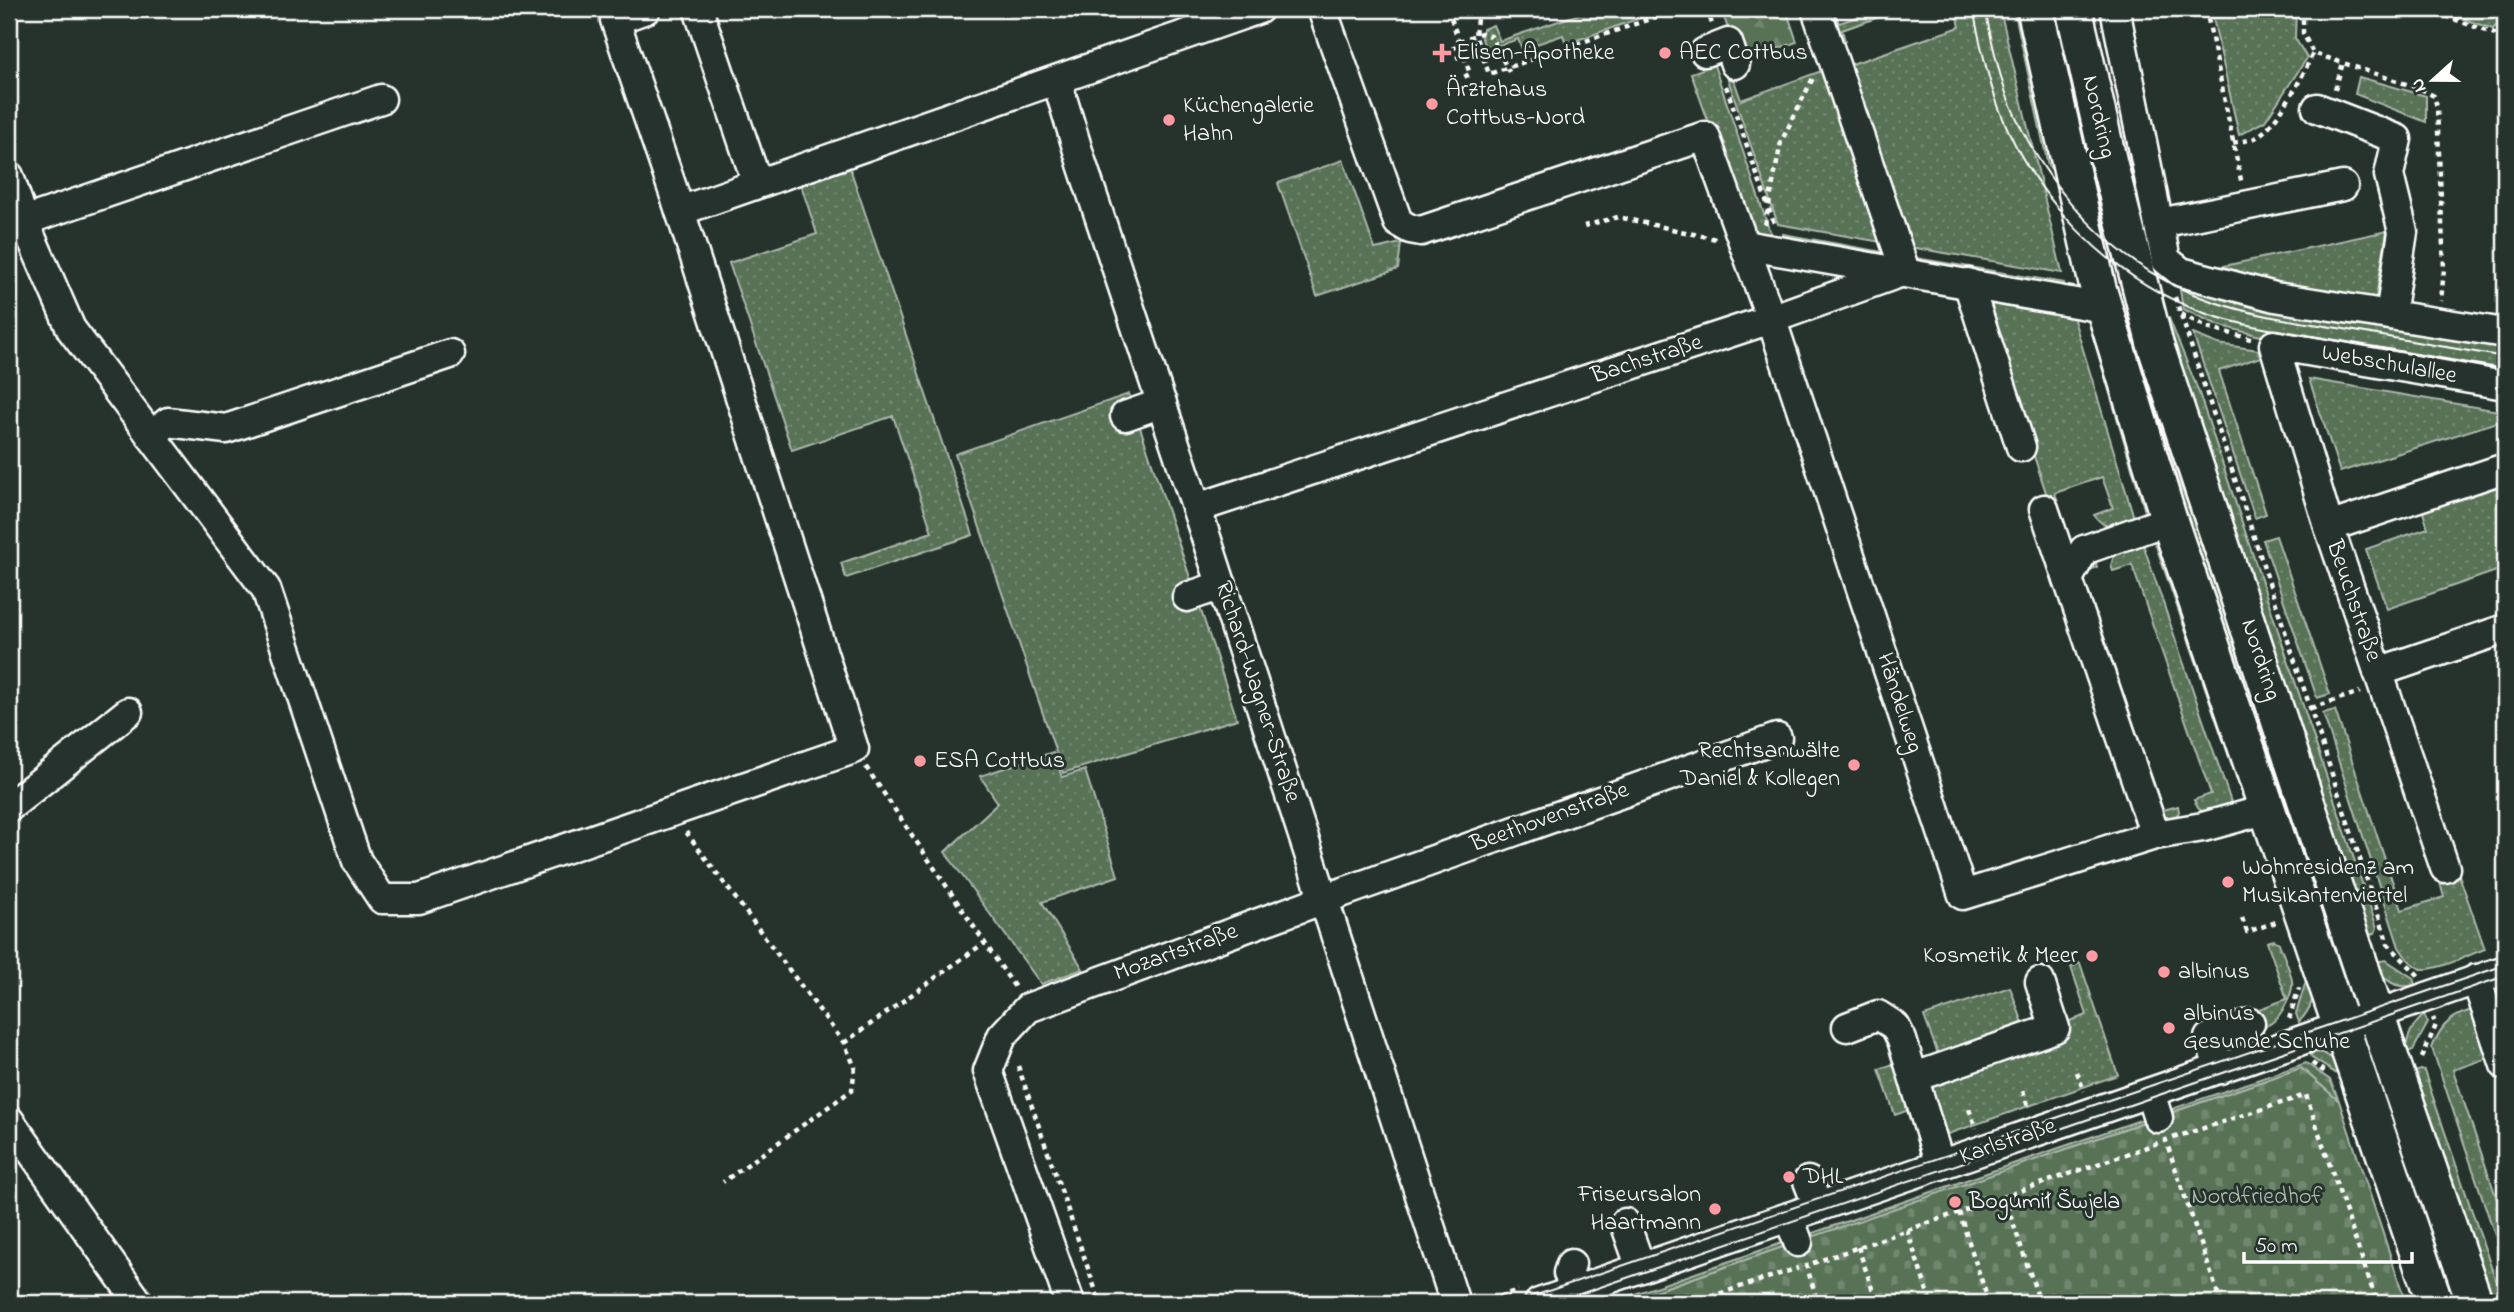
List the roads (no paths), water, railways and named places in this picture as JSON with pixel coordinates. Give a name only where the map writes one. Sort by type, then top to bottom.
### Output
[{"type":"main road","name":"Nordring","points":[[2035,9],[2068,165],[2104,308],[2169,520],[2435,1303]]},
{"type":"main road","name":"Nordring","points":[[2074,9],[2148,320],[2475,1303]]},
{"type":"main road","points":[[2104,308],[2148,320]]},
{"type":"street","points":[[9,176],[24,221],[71,329],[266,589],[357,861],[382,899],[419,899],[854,749],[680,211],[615,20],[646,9]]},
{"type":"street","points":[[698,9],[757,183]]},
{"type":"street","points":[[680,211],[1259,9]]},
{"type":"street","points":[[1322,9],[1398,222],[1410,229],[1421,231],[1705,136],[1761,241],[1771,319]]},
{"type":"street","points":[[1816,9],[1905,271]]},
{"type":"street","name":"Nordring","points":[[2115,9],[2166,260],[2181,272],[2264,294],[2390,315]]},
{"type":"street","name":"Richard-Wagner-Straße","points":[[1057,80],[1455,1303]]},
{"type":"street","points":[[24,221],[381,99]]},
{"type":"street","points":[[2317,108],[2397,139],[2389,175],[2403,232],[2390,315],[2505,333]]},
{"type":"street","points":[[2160,223],[2343,186]]},
{"type":"street","points":[[1761,241],[2104,308]]},
{"type":"street","name":"Bachstraße","points":[[1197,508],[1771,319],[1905,271]]},
{"type":"street","points":[[1968,283],[2021,447]]},
{"type":"street","name":"Händelweg","points":[[1771,319],[1964,895],[2131,853],[2155,835],[2203,827],[2268,809]]},
{"type":"street","name":"Webschulallee","points":[[2273,345],[2505,385]]},
{"type":"street","name":"Beuchstraße","points":[[2273,345],[2329,527],[2380,678],[2503,637]]},
{"type":"street","points":[[151,436],[168,422],[226,429],[450,354]]},
{"type":"street","points":[[1125,416],[1162,403]]},
{"type":"street","name":"Beuchstraße","points":[[2329,527],[2505,468]]},
{"type":"street","points":[[2044,509],[2155,835]]},
{"type":"street","points":[[2068,579],[2084,550],[2169,520]]},
{"type":"street","points":[[1187,597],[1222,585]]},
{"type":"street","points":[[2380,678],[2445,868]]},
{"type":"street","points":[[9,807],[128,712]]},
{"type":"street","name":"Beethovenstraße","points":[[1324,899],[1777,738]]},
{"type":"street","name":"Mozartstraße","points":[[1070,1303],[988,1071],[1002,1036],[1028,1008],[1324,899]]},
{"type":"street","name":"Karlstraße","points":[[1539,1303],[1569,1274],[1641,1268],[1800,1244],[1813,1194],[2158,1117],[2220,1069],[2505,970]]},
{"type":"street","points":[[2476,979],[2505,1065]]},
{"type":"street","points":[[1915,1077],[2055,1028],[2040,982]]},
{"type":"street","points":[[1847,1027],[1878,1016],[1895,1026],[1915,1077],[1940,1165]]},
{"type":"street","points":[[2220,1069],[2209,1038],[2250,1023]]},
{"type":"street","points":[[9,1120],[139,1303]]},
{"type":"street","points":[[1625,1223],[1641,1268]]},
{"type":"tram line","points":[[1973,9],[1995,97],[2028,167],[2077,229],[2106,256],[2137,279],[2171,299],[2207,314],[2237,322],[2505,371]]},
{"type":"tram line","points":[[1985,9],[2007,96],[2041,163],[2063,194],[2088,222],[2146,269],[2179,288],[2246,311],[2505,357]]},
{"type":"tram line","points":[[1513,1303],[2505,965]]},
{"type":"tram line","points":[[1554,1303],[2505,976]]},
{"type":"place","name":"Elisen-Apotheke","points":[[1442,53]]},
{"type":"place","name":"AEC Cottbus","points":[[1665,53]]},
{"type":"place","name":"Ärztehaus Cottbus-Nord","points":[[1432,104]]},
{"type":"place","name":"Küchengalerie Hahn","points":[[1169,120]]},
{"type":"place","name":"ESA Cottbus","points":[[920,761]]},
{"type":"place","name":"Rechtsanwälte Daniel & Kollegen","points":[[1854,765]]},
{"type":"place","name":"Wohnresidenz am Musikantenviertel","points":[[2228,882]]},
{"type":"place","name":"Kosmetik & Meer","points":[[2092,956]]},
{"type":"place","name":"albinus","points":[[2164,972]]},
{"type":"place","name":"albinus Gesunde Schuhe","points":[[2169,1028]]},
{"type":"place","name":"DHL","points":[[1789,1177]]},
{"type":"place","name":"Bogumił Šwjela","points":[[1955,1202]]},
{"type":"place","name":"Friseursalon Haartmann","points":[[1715,1209]]},
{"type":"park label","name":"Nordfriedhof","points":[[2257,1197]]}]
